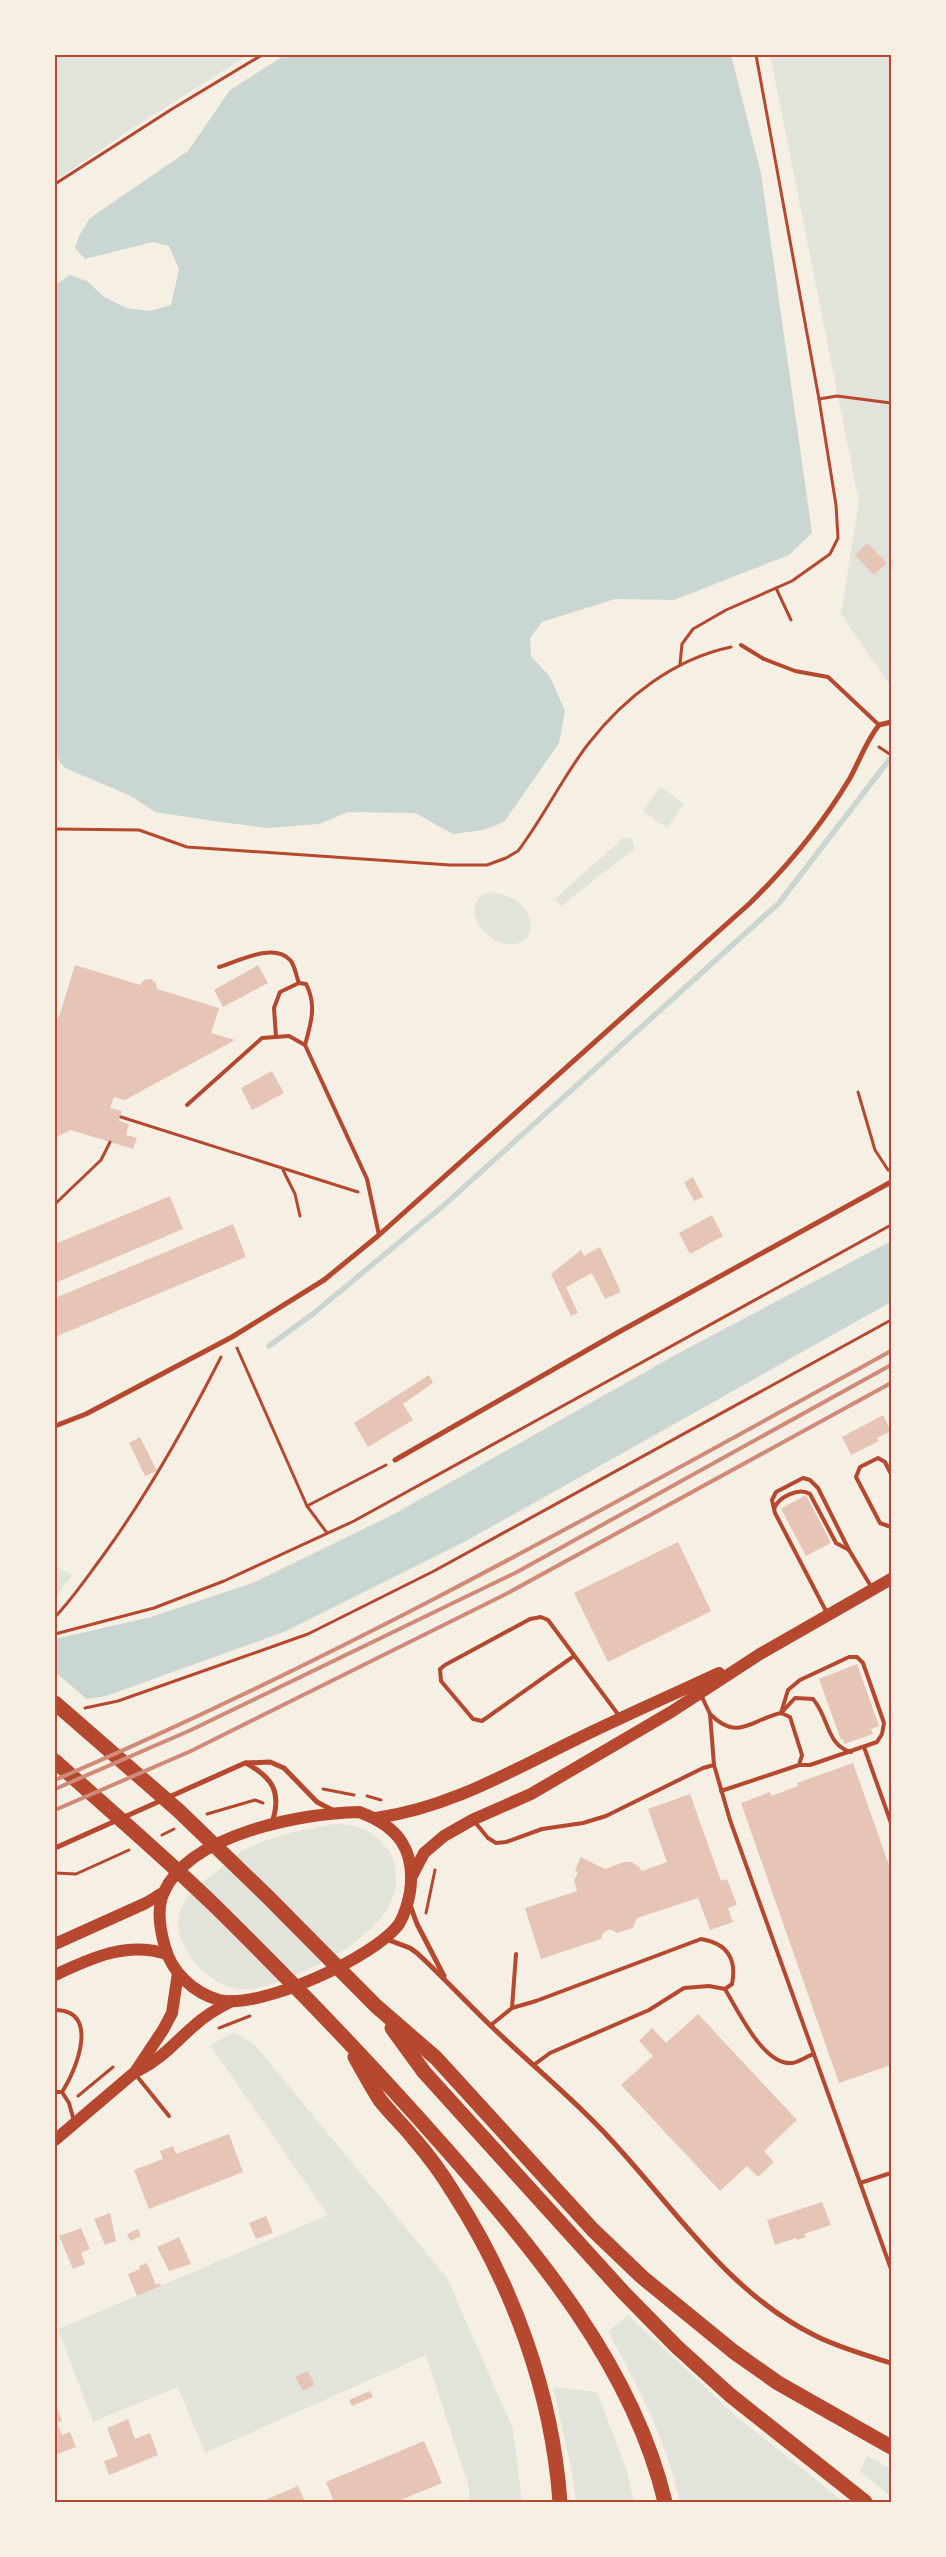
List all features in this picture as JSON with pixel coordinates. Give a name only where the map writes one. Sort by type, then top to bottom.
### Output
[{"type":"highway","points":[[55,1703],[178,1811],[376,2006],[436,2058],[592,2230],[642,2277],[734,2352],[778,2383],[891,2447]]},
{"type":"highway","points":[[55,1761],[216,1907],[336,2028],[484,2192],[544,2267],[579,2316],[629,2404],[648,2450],[665,2502]]},
{"type":"highway","points":[[376,2006],[424,2072],[624,2294],[677,2347],[730,2395],[865,2502]]},
{"type":"highway","points":[[336,2028],[380,2100],[417,2142],[453,2191],[503,2280],[521,2324],[541,2391],[552,2441],[560,2502]]},
{"type":"main road","points":[[412,1876],[404,1844],[393,1830],[376,1818],[359,1812],[336,1813],[272,1825],[215,1843],[192,1858],[176,1875],[164,1892],[159,1915],[167,1954],[178,1974],[192,1986],[204,1994],[220,2000],[232,2001],[262,1998],[295,1987],[355,1957],[384,1939],[398,1925],[405,1912],[412,1876],[424,1853],[436,1841],[472,1820],[531,1794],[700,1693],[760,1654],[891,1579]]},
{"type":"main road","points":[[376,1818],[425,1808],[494,1782],[621,1718],[760,1654]]},
{"type":"main road","points":[[55,1944],[146,1903],[164,1892]]},
{"type":"main road","points":[[55,1974],[96,1956],[129,1949],[150,1948],[167,1954]]},
{"type":"main road","points":[[134,2072],[164,2030],[172,2013],[178,1974]]},
{"type":"main road","points":[[55,2140],[134,2072],[172,2048],[193,2026],[211,2012],[232,2001]]},
{"type":"street","points":[[55,1426],[86,1414],[232,1337],[324,1280],[379,1235],[750,904],[785,868],[826,814],[850,777],[867,740],[879,724],[891,722]]},
{"type":"street","points":[[395,1460],[617,1333],[891,1182]]},
{"type":"street","points":[[55,1848],[245,1763],[270,1762],[284,1768],[317,1802],[336,1813]]},
{"type":"street","points":[[245,1763],[262,1772],[271,1781],[277,1800],[272,1825]]},
{"type":"street","points":[[408,1899],[418,1924],[447,1981]]},
{"type":"street","points":[[384,1939],[410,1948],[535,2064],[599,2126],[688,2231],[731,2275],[779,2314],[817,2336],[891,2364]]},
{"type":"lane","points":[[741,645],[764,659],[795,671],[828,677],[879,724]]},
{"type":"lane","points":[[219,967],[271,952],[282,954],[292,962],[298,983]]},
{"type":"lane","points":[[276,1037],[274,1008],[280,992],[298,983],[306,984],[313,996],[313,1016],[305,1044]]},
{"type":"lane","points":[[186,1105],[262,1038],[289,1036],[305,1044],[367,1179],[379,1235]]},
{"type":"lane","points":[[891,1474],[885,1462],[878,1458],[860,1467],[856,1477],[880,1523],[891,1526]]},
{"type":"lane","points":[[828,1616],[774,1510],[772,1500],[776,1492],[802,1478],[810,1480],[818,1488],[849,1550],[873,1590]]},
{"type":"lane","points":[[774,1510],[779,1500],[799,1491],[806,1491],[810,1494],[836,1543],[849,1550]]},
{"type":"lane","points":[[574,1656],[482,1721],[473,1719],[441,1681],[440,1670],[445,1665],[536,1617],[548,1620],[621,1718]]},
{"type":"lane","points":[[721,1791],[799,1764],[810,1765],[878,1742],[884,1723],[863,1663],[857,1657],[849,1657],[800,1680],[788,1690],[781,1713]]},
{"type":"lane","points":[[700,1693],[710,1714],[721,1725],[737,1729],[781,1713],[795,1698],[813,1699],[820,1706],[833,1742],[841,1749],[851,1752]]},
{"type":"lane","points":[[781,1713],[790,1717],[802,1755],[799,1764]]},
{"type":"lane","points":[[710,1714],[714,1765],[721,1791],[891,2269]]},
{"type":"lane","points":[[864,1747],[891,1823]]},
{"type":"lane","points":[[472,1820],[488,1838],[496,1843],[506,1842],[542,1829],[583,1823],[606,1816],[702,1768],[714,1765]]},
{"type":"lane","points":[[491,2025],[512,2008],[536,2001],[701,1939],[714,1941],[728,1952],[735,1969],[732,1984],[725,1990]]},
{"type":"lane","points":[[512,2008],[516,1954]]},
{"type":"lane","points":[[535,2064],[550,2053],[649,2010],[684,1988],[709,1986],[725,1990],[754,2038],[775,2060],[793,2063],[814,2054]]},
{"type":"lane","points":[[55,2010],[65,2010],[77,2019],[82,2035],[74,2074],[62,2092]]},
{"type":"lane","points":[[134,2072],[169,2116]]},
{"type":"lane","points":[[55,2092],[62,2092]]},
{"type":"lane","points":[[62,2092],[69,2103],[74,2123]]},
{"type":"lane","points":[[860,2183],[891,2173]]},
{"type":"path","points":[[55,184],[262,55]]},
{"type":"path","points":[[680,664],[682,644],[693,629],[726,610],[801,576],[830,554],[838,538],[836,505],[756,55]]},
{"type":"path","points":[[818,399],[837,396],[891,403]]},
{"type":"path","points":[[776,588],[791,620]]},
{"type":"path","points":[[55,830],[139,830],[187,847],[379,861],[487,865],[518,851],[588,744],[620,707],[680,664],[706,652],[741,645]]},
{"type":"path","points":[[858,1092],[876,1150],[891,1175]]},
{"type":"path","points":[[120,1117],[283,1169],[329,1181],[370,1196]]},
{"type":"path","points":[[55,1204],[102,1160],[110,1142]]},
{"type":"path","points":[[283,1169],[295,1194],[300,1216]]},
{"type":"path","points":[[55,1634],[154,1608],[224,1581],[327,1534],[891,1225]]},
{"type":"path","points":[[82,1708],[118,1701],[308,1634],[443,1566],[891,1320]]},
{"type":"path","points":[[232,1337],[307,1506],[327,1534]]},
{"type":"path","points":[[55,1617],[69,1602],[136,1510],[195,1408],[232,1337]]},
{"type":"path","points":[[307,1506],[395,1460]]},
{"type":"path","points":[[427,1921],[429,1892],[436,1866]]},
{"type":"path","points":[[69,2103],[120,2061]]},
{"type":"shaded area","points":[[55,55],[248,55],[128,131],[55,181]]},
{"type":"shaded area","points":[[285,55],[731,55],[761,173],[812,533],[789,555],[674,600],[615,599],[542,622],[530,638],[531,656],[550,677],[565,711],[559,743],[504,822],[483,830],[453,834],[415,813],[348,812],[319,824],[268,828],[155,812],[131,796],[65,768],[58,760],[55,745],[55,285],[70,275],[87,281],[104,297],[126,308],[150,311],[171,305],[179,269],[169,246],[153,242],[85,259],[75,248],[79,236],[90,218],[188,151],[230,90]]},
{"type":"shaded area","points":[[770,55],[891,55],[891,687],[841,614],[859,502]]},
{"type":"shaded area","points":[[660,787],[684,804],[667,828],[643,811]]},
{"type":"shaded area","points":[[623,838],[630,838],[634,843],[634,849],[561,906],[555,899]]},
{"type":"shaded area","points":[[489,892],[512,898],[526,911],[531,929],[525,940],[519,943],[508,944],[497,941],[480,926],[475,917],[475,907],[479,899]]},
{"type":"shaded area","points":[[891,1241],[891,1302],[466,1541],[284,1632],[106,1696],[55,1704],[55,1639],[151,1617],[255,1582],[396,1513],[677,1354]]},
{"type":"shaded area","points":[[55,1566],[72,1575],[55,1598]]},
{"type":"shaded area","points":[[334,1824],[350,1825],[371,1833],[390,1853],[394,1863],[396,1878],[393,1897],[384,1914],[369,1930],[352,1945],[311,1968],[292,1977],[252,1989],[238,1989],[227,1986],[216,1980],[195,1963],[181,1940],[178,1928],[181,1910],[193,1890],[237,1854],[251,1846],[286,1834]]},
{"type":"shaded area","points":[[234,2032],[255,2045],[447,2278],[513,2429],[522,2502],[469,2502],[469,2488],[426,2355],[205,2453],[178,2387],[93,2422],[58,2329],[328,2215],[210,2045]]},
{"type":"shaded area","points":[[628,2315],[737,2417],[844,2502],[680,2502],[659,2435],[608,2331]]},
{"type":"shaded area","points":[[553,2387],[597,2392],[626,2468],[634,2502],[576,2502],[573,2477]]},
{"type":"shaded area","points":[[867,2456],[891,2469],[891,2497],[860,2471]]},
{"type":"pier","points":[[55,1672],[89,1701],[55,1706]]},
{"type":"building","points":[[867,543],[887,563],[874,575],[855,555]]},
{"type":"building","points":[[75,965],[140,985],[144,980],[151,979],[156,983],[157,989],[219,1008],[211,1033],[235,1040],[125,1100],[114,1097],[110,1108],[122,1111],[119,1121],[129,1124],[126,1135],[137,1138],[133,1149],[71,1130],[55,1138],[55,1016],[59,1017]]},
{"type":"building","points":[[258,965],[268,983],[223,1007],[214,990]]},
{"type":"building","points":[[272,1071],[284,1093],[252,1110],[241,1088]]},
{"type":"building","points":[[693,1177],[703,1197],[694,1201],[684,1182]]},
{"type":"building","points":[[170,1196],[183,1229],[55,1283],[55,1244]]},
{"type":"building","points":[[712,1215],[723,1236],[690,1254],[679,1233]]},
{"type":"building","points":[[233,1224],[246,1257],[55,1337],[55,1298]]},
{"type":"building","points":[[600,1247],[621,1292],[605,1299],[592,1273],[566,1287],[578,1313],[571,1316],[551,1274],[581,1250],[584,1256]]},
{"type":"building","points":[[429,1375],[433,1383],[403,1404],[413,1420],[368,1447],[354,1423]]},
{"type":"building","points":[[883,1415],[891,1431],[877,1438],[879,1441],[851,1455],[842,1437]]},
{"type":"building","points":[[140,1437],[157,1471],[145,1476],[129,1443]]},
{"type":"building","points":[[806,1495],[831,1543],[806,1556],[781,1509]]},
{"type":"building","points":[[678,1542],[711,1611],[608,1662],[574,1593]]},
{"type":"building","points":[[857,1664],[879,1726],[871,1729],[873,1734],[844,1744],[819,1679]]},
{"type":"building","points":[[853,1763],[891,1871],[891,2065],[839,2083],[741,1803],[770,1792],[771,1796],[798,1786],[797,1783]]},
{"type":"building","points":[[690,1794],[721,1881],[727,1879],[737,1905],[728,1908],[733,1922],[710,1930],[698,1898],[637,1918],[633,1928],[617,1933],[610,1929],[603,1933],[601,1939],[541,1959],[525,1908],[577,1891],[574,1880],[578,1873],[575,1870],[581,1857],[605,1869],[624,1862],[632,1862],[642,1871],[667,1862],[648,1809]]},
{"type":"building","points":[[698,2014],[797,2120],[764,2151],[774,2162],[758,2177],[747,2166],[720,2191],[621,2085],[653,2056],[639,2041],[652,2028],[666,2043]]},
{"type":"building","points":[[229,2134],[243,2172],[149,2209],[134,2170],[163,2159],[160,2151],[173,2146],[176,2154]]},
{"type":"building","points":[[822,2202],[831,2225],[804,2234],[806,2237],[797,2240],[796,2238],[775,2245],[767,2220]]},
{"type":"building","points":[[110,2213],[116,2241],[105,2245],[94,2219]]},
{"type":"building","points":[[266,2216],[273,2233],[256,2239],[249,2223]]},
{"type":"building","points":[[81,2228],[90,2249],[81,2253],[85,2264],[73,2269],[59,2236]]},
{"type":"building","points":[[138,2229],[141,2236],[130,2241],[127,2234]]},
{"type":"building","points":[[179,2237],[191,2264],[169,2271],[157,2247]]},
{"type":"building","points":[[147,2263],[156,2285],[160,2283],[161,2286],[137,2296],[128,2274],[140,2269],[139,2266]]},
{"type":"building","points":[[308,2371],[315,2385],[303,2391],[295,2377]]},
{"type":"building","points":[[370,2391],[373,2397],[352,2406],[349,2400]]},
{"type":"building","points":[[55,2402],[62,2421],[57,2423],[62,2435],[70,2432],[76,2447],[55,2455]]},
{"type":"building","points":[[128,2419],[135,2439],[150,2433],[158,2455],[109,2475],[104,2461],[118,2456],[107,2428]]},
{"type":"building","points":[[424,2441],[442,2483],[396,2502],[334,2502],[326,2482]]},
{"type":"building","points":[[298,2486],[305,2502],[260,2502]]},
{"type":"waterway","points":[[269,1346],[314,1313],[443,1206],[779,903],[889,760]]},
{"type":"railway","points":[[55,1780],[162,1732],[374,1630],[582,1521],[891,1351]]},
{"type":"railway","points":[[55,1789],[191,1730],[517,1572],[891,1365]]},
{"type":"railway","points":[[55,1810],[191,1751],[506,1594],[891,1383]]}]
